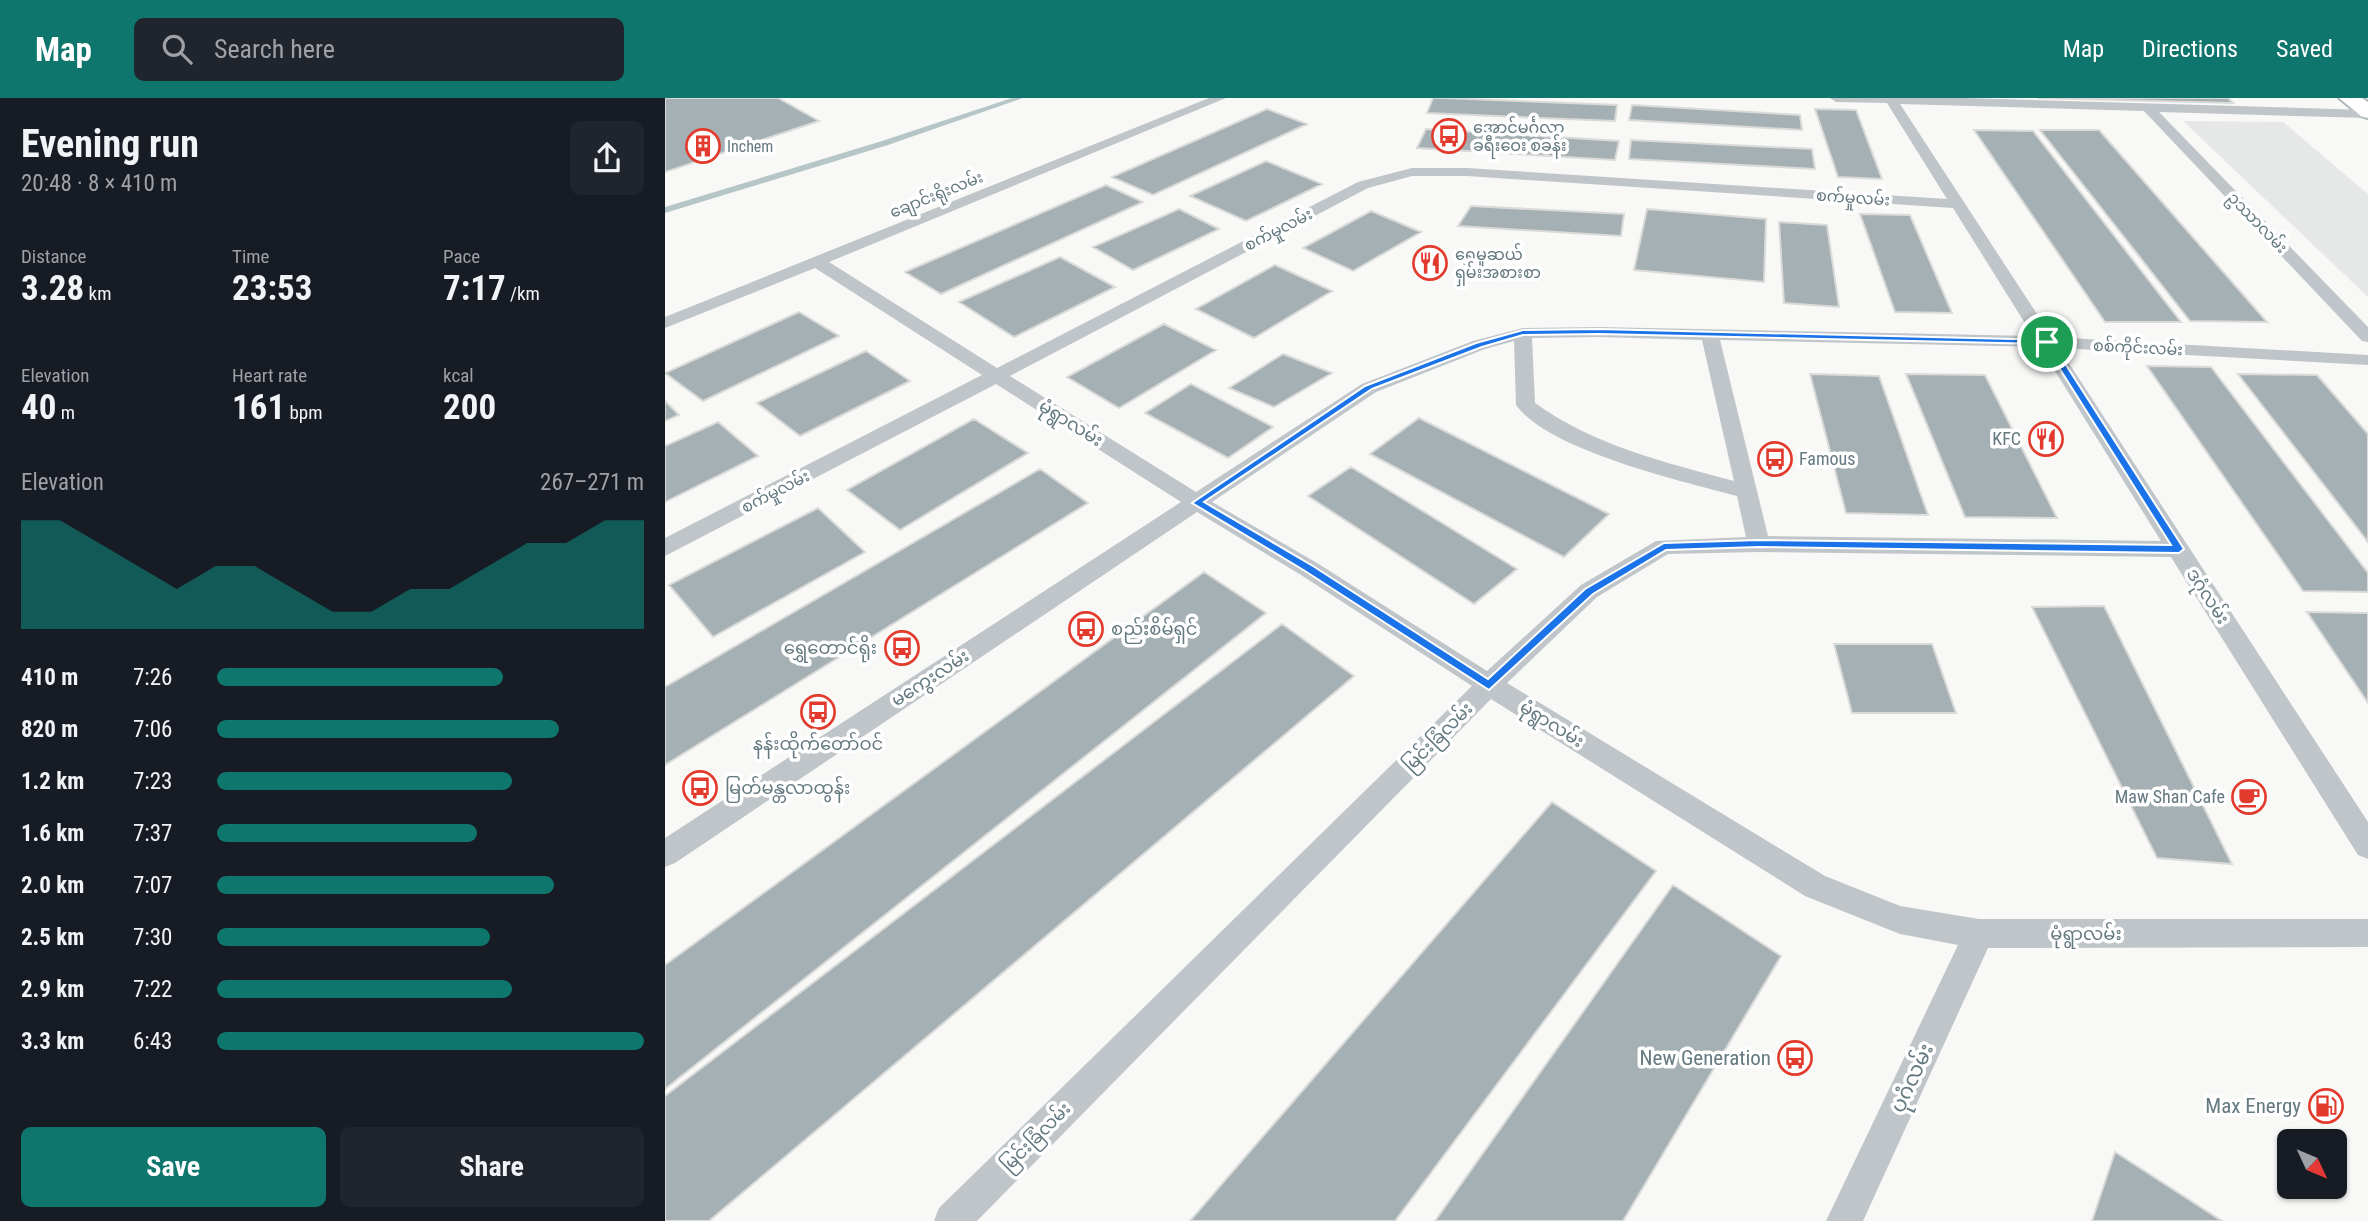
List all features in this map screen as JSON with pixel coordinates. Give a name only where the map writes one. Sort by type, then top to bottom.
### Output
[{"type":"street","points":[[2349,98],[2368,113]]},
{"type":"lane","name":"ချောင်းရိုးလမ်း","points":[[665,323],[1220,98]]},
{"type":"lane","points":[[1836,98],[2368,113]]},
{"type":"lane","name":"ဒဂုံလမ်း","points":[[1891,99],[2368,846]]},
{"type":"lane","name":"ဥဿာလမ်း","points":[[2147,107],[2368,337]]},
{"type":"lane","name":"စက်မှုလမ်း","points":[[665,548],[1363,185],[1412,172],[1467,172],[1957,204]]},
{"type":"lane","name":"မုံရွာလမ်း","points":[[815,261],[1197,503],[1309,569],[1489,685],[1815,886],[1900,920],[1979,934],[2368,933]]},
{"type":"lane","points":[[1523,333],[1522,366],[1526,405],[1538,415],[1580,441],[1745,491]]},
{"type":"lane","name":"စစ်ကိုင်းလမ်း","points":[[1197,503],[1369,388],[1479,345],[1523,333],[1710,334],[2047,342],[2368,360]]},
{"type":"lane","points":[[1710,334],[1759,544]]},
{"type":"lane","name":"မကွေးလမ်း","points":[[665,854],[1197,503]]},
{"type":"lane","name":"မြင်းခြံလမ်း","points":[[952,1221],[1489,685],[1589,591],[1664,546],[1759,544],[2179,549]]},
{"type":"lane","name":"ပုဂံလမ်း","points":[[1844,1221],[1979,934]]},
{"type":"shaded area","points":[[2183,121],[2283,122],[2368,194],[2368,297]]},
{"type":"building","name":"Inchem","points":[[665,98],[778,98],[819,121],[665,172]]},
{"type":"building","points":[[1433,98],[1617,105],[1615,121],[1427,113]]},
{"type":"building","points":[[2038,98],[2228,98],[2233,103]]},
{"type":"building","points":[[1632,105],[1800,115],[1802,130],[1629,120]]},
{"type":"building","points":[[1267,109],[1307,124],[1153,195],[1112,177]]},
{"type":"building","points":[[1815,109],[1856,110],[1882,179],[1838,177]]},
{"type":"building","points":[[1426,129],[1619,141],[1615,160],[1417,148]]},
{"type":"building","points":[[1974,130],[2033,131],[2181,322],[2105,322]]},
{"type":"building","points":[[2040,130],[2099,130],[2267,322],[2190,321]]},
{"type":"building","points":[[1631,140],[1812,149],[1815,169],[1629,159]]},
{"type":"building","points":[[1266,161],[1322,184],[1246,221],[1190,196]]},
{"type":"building","points":[[1106,185],[1143,202],[941,294],[905,272]]},
{"type":"building","points":[[1471,206],[1624,214],[1621,236],[1458,226]]},
{"type":"building","points":[[1179,209],[1219,229],[1133,270],[1093,247]]},
{"type":"building","points":[[1647,209],[1766,219],[1764,282],[1634,270]]},
{"type":"building","points":[[1371,211],[1421,232],[1353,271],[1303,248]]},
{"type":"building","points":[[1860,214],[1910,215],[1952,313],[1895,312]]},
{"type":"building","points":[[1779,222],[1827,225],[1839,307],[1784,303]]},
{"type":"building","points":[[1060,257],[1115,287],[1014,337],[959,302]]},
{"type":"building","points":[[1275,265],[1332,291],[1254,338],[1196,309]]},
{"type":"building","points":[[799,312],[839,336],[703,401],[665,373]]},
{"type":"building","points":[[1164,324],[1216,350],[1119,408],[1067,377]]},
{"type":"building","points":[[866,351],[910,381],[800,436],[757,403]]},
{"type":"building","points":[[1283,354],[1332,373],[1274,407],[1229,388]]},
{"type":"building","points":[[2147,366],[2211,367],[2368,573],[2368,592],[2303,591]]},
{"type":"building","points":[[1810,374],[1879,376],[1928,515],[1846,513]]},
{"type":"building","points":[[1906,374],[1985,375],[2057,518],[1965,517]]},
{"type":"building","points":[[2238,374],[2317,375],[2368,434],[2368,542]]},
{"type":"building","points":[[1191,384],[1273,427],[1228,458],[1145,413]]},
{"type":"building","points":[[665,401],[679,415],[665,421]]},
{"type":"building","points":[[1419,418],[1609,514],[1564,557],[1370,454]]},
{"type":"building","points":[[974,419],[1028,453],[900,530],[847,490]]},
{"type":"building","points":[[718,422],[758,456],[665,502],[665,446]]},
{"type":"building","points":[[1351,467],[1517,569],[1474,604],[1308,496]]},
{"type":"building","points":[[1040,469],[1088,503],[665,765],[665,687]]},
{"type":"building","points":[[818,508],[865,552],[713,637],[669,585]]},
{"type":"building","points":[[1204,572],[1266,613],[665,1089],[665,965]]},
{"type":"building","points":[[2104,606],[2232,864],[2157,858],[2032,607]]},
{"type":"building","points":[[2307,612],[2368,613],[2368,703]]},
{"type":"building","points":[[1282,624],[1354,676],[709,1221],[665,1221],[665,1096]]},
{"type":"building","points":[[1834,644],[1932,644],[1956,713],[1852,713]]},
{"type":"building","points":[[1552,802],[1656,871],[1395,1221],[1190,1221]]},
{"type":"building","points":[[1673,885],[1781,956],[1623,1221],[1435,1221]]},
{"type":"building","points":[[2115,1152],[2222,1221],[2092,1221]]},
{"type":"waterway","points":[[665,210],[885,143],[1019,98]]},
{"type":"place","name":"အောင်မင်္ဂလာ ခရီးဝေး စခန်း","points":[[1449,136]]},
{"type":"place","name":"Inchem","points":[[703,146]]},
{"type":"place","name":"ရွှေမူဆယ် ရှမ်းအစားစာ","points":[[1430,263]]},
{"type":"place","name":"KFC","points":[[2046,439]]},
{"type":"place","name":"Famous","points":[[1775,459]]},
{"type":"place","name":"စည်းစိမ်ရှင်","points":[[1086,629]]},
{"type":"place","name":"ရွှေတောင်ရိုး","points":[[902,648]]},
{"type":"place","name":"နန်းထိုက်တော်ဝင်","points":[[818,712]]},
{"type":"place","name":"မြတ်မန္တလာထွန်း","points":[[700,788]]},
{"type":"place","name":"Maw Shan Cafe","points":[[2249,797]]},
{"type":"place","name":"New Generation","points":[[1795,1058]]},
{"type":"place","name":"Max Energy","points":[[2326,1106]]},
{"type":"route","points":[[1599,332],[2047,342],[2179,549],[1759,544],[1664,546],[1589,591],[1489,685],[1309,569],[1197,503],[1369,388],[1479,345],[1523,333],[1599,332]]}]
